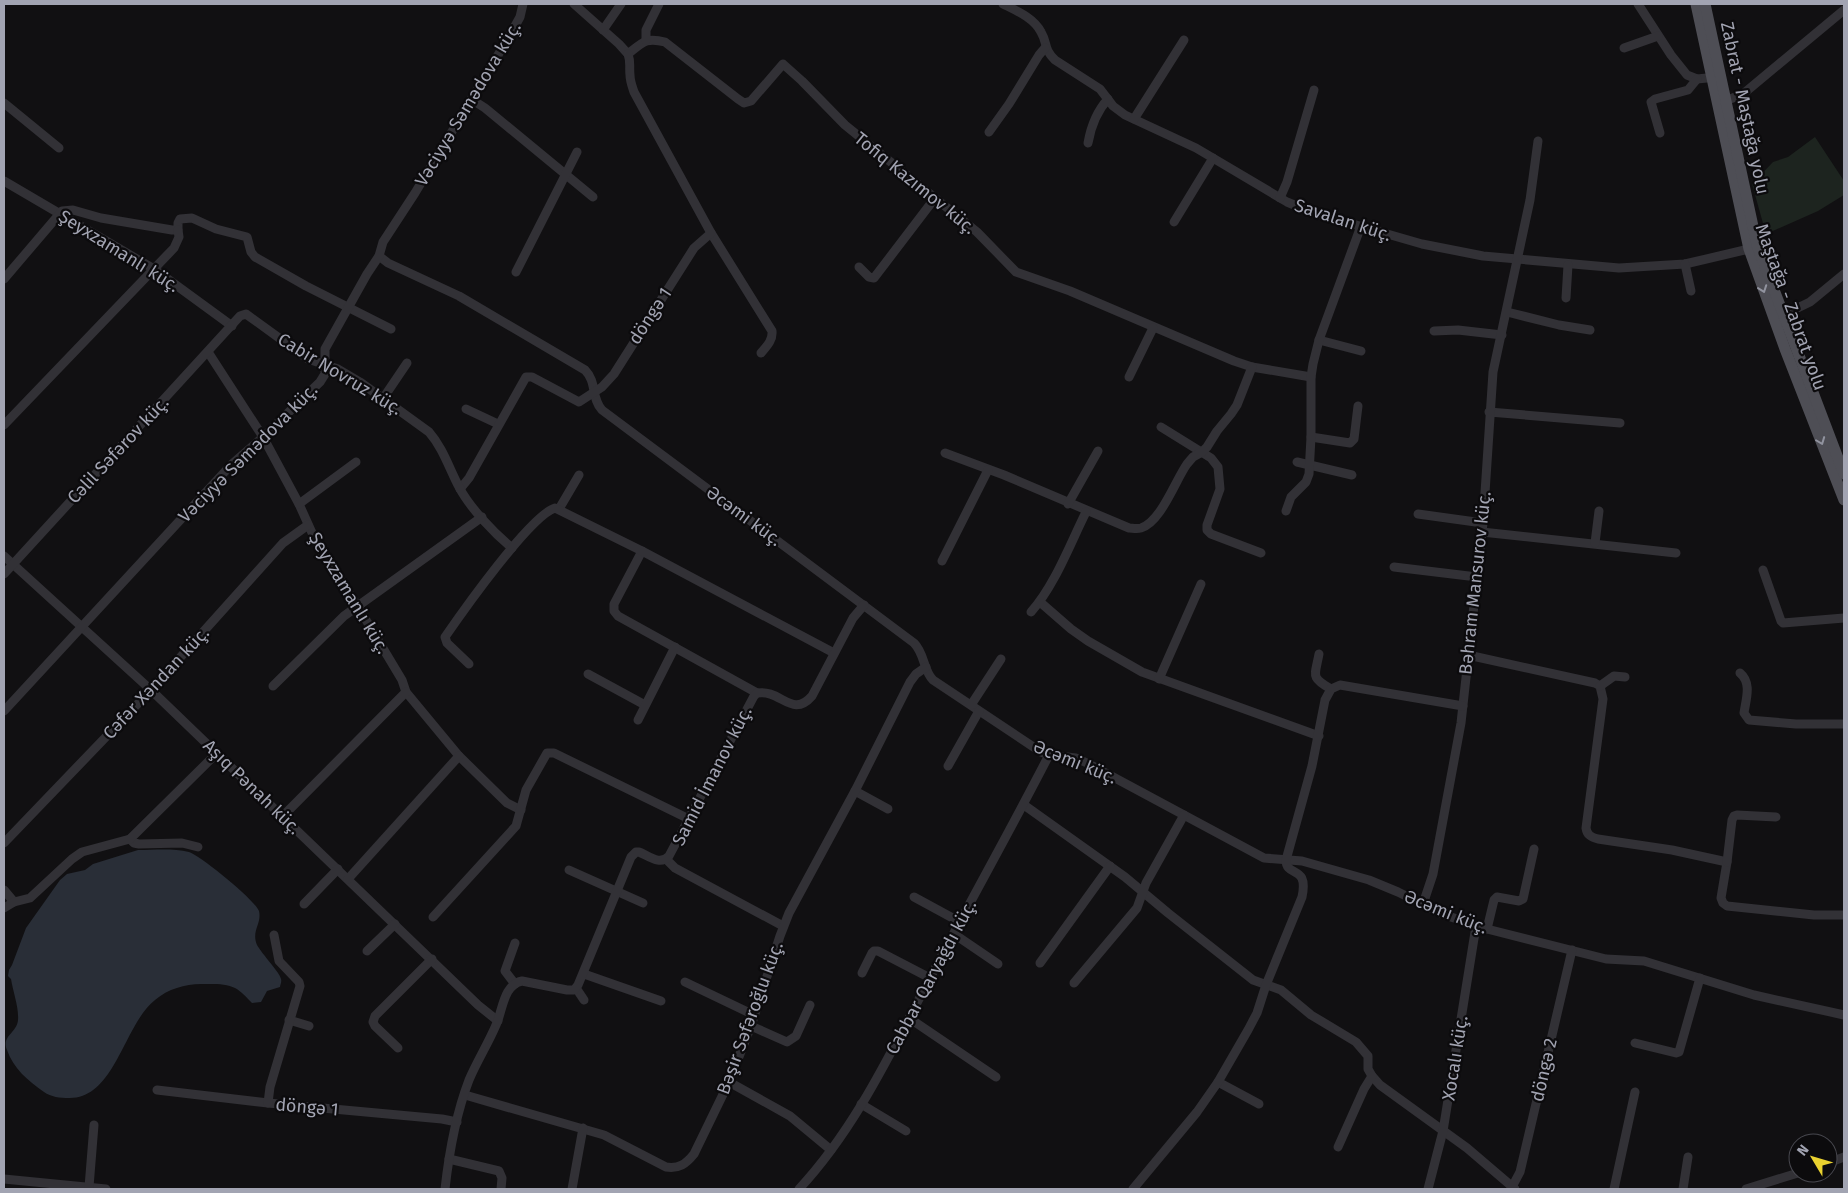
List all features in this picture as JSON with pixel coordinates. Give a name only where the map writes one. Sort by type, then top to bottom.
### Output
[{"type":"main road","name":"Maştağa - Zabrat yolu","points":[[1696,4],[1716,77],[1749,249],[1785,349],[1844,500]]},
{"type":"main road","name":"Zabrat - Maştağa yolu","points":[[1705,4],[1716,77],[1725,101],[1757,245],[1844,474]]},
{"type":"street","name":"Vəciyyə Səmədova küç.","points":[[4,711],[231,465],[249,447],[263,438],[320,382],[325,374],[325,349],[379,256],[383,242],[415,193],[520,17],[523,4]]},
{"type":"street","points":[[574,4],[628,54],[631,64],[630,82],[634,92],[711,233],[772,330],[770,342],[761,353]]},
{"type":"street","points":[[603,30],[621,4]]},
{"type":"street","points":[[628,54],[646,40],[646,30],[660,4]]},
{"type":"street","name":"Savalan küç.","points":[[1003,4],[1038,26],[1043,35],[1045,48],[1055,60],[1100,89],[1114,106],[1134,120],[1185,142],[1280,198],[1311,212],[1422,244],[1459,252],[1568,265],[1618,268],[1685,264],[1749,249]]},
{"type":"street","points":[[1638,4],[1658,36],[1687,75],[1697,79],[1716,77]]},
{"type":"street","points":[[1725,101],[1743,94],[1844,10]]},
{"type":"street","points":[[1624,48],[1658,36]]},
{"type":"street","name":"Tofiq Kazımov küç.","points":[[646,40],[666,42],[744,103],[751,101],[783,64],[845,125],[977,232],[1016,272],[1070,291],[1153,328],[1252,367],[1311,377]]},
{"type":"street","points":[[1134,120],[1184,40]]},
{"type":"street","points":[[990,132],[1045,48]]},
{"type":"street","points":[[1660,133],[1651,102],[1654,99],[1688,90],[1697,79]]},
{"type":"street","points":[[1280,198],[1287,182],[1314,90]]},
{"type":"street","points":[[471,99],[485,108],[593,197]]},
{"type":"street","points":[[1088,144],[1091,126],[1108,99]]},
{"type":"street","points":[[4,103],[59,148]]},
{"type":"street","name":"Bəhram Mansurov küç.","points":[[1424,904],[1433,874],[1463,706],[1482,528],[1493,372],[1530,200],[1538,141]]},
{"type":"street","points":[[516,272],[577,152]]},
{"type":"street","points":[[1174,222],[1213,158]]},
{"type":"street","name":"Şeyxzamanlı küç.","points":[[4,181],[154,269],[232,326]]},
{"type":"street","points":[[859,267],[869,277],[874,278],[935,198]]},
{"type":"street","points":[[4,279],[62,211],[72,210],[101,218],[178,230]]},
{"type":"street","points":[[4,426],[174,248],[179,237],[178,223],[180,219],[192,218],[226,232],[243,234],[247,237],[251,252],[255,257],[306,286],[391,329]]},
{"type":"street","points":[[1286,511],[1291,497],[1306,482],[1310,464],[1311,377],[1319,340],[1361,226]]},
{"type":"street","name":"döngə 1","points":[[460,489],[469,478],[526,377],[532,377],[578,402],[602,387],[614,374],[694,248],[711,233]]},
{"type":"street","name":"Əcəmi küç.","points":[[379,256],[388,263],[459,296],[578,366],[589,375],[599,407],[617,422],[917,645],[933,680],[970,706],[1048,755],[1076,758],[1089,764],[1264,858],[1310,863],[1369,880],[1442,914],[1487,930],[1613,960],[1631,959],[1644,961],[1761,997],[1844,1015]]},
{"type":"street","points":[[1685,264],[1691,291]]},
{"type":"street","points":[[1566,298],[1568,265]]},
{"type":"street","points":[[1783,315],[1816,298],[1844,274]]},
{"type":"street","points":[[1507,312],[1559,325],[1590,330]]},
{"type":"street","name":"Cabir Novruz küç.","points":[[232,326],[246,314],[300,354],[326,366],[338,369],[384,398],[429,432],[437,442],[460,489],[493,531],[512,548]]},
{"type":"street","name":"Cəlil Səfərov küç.","points":[[4,574],[232,326]]},
{"type":"street","points":[[1129,376],[1153,328]]},
{"type":"street","points":[[1434,331],[1458,330],[1502,335]]},
{"type":"street","points":[[1319,340],[1361,351]]},
{"type":"street","name":"Şeyxzamanlı küç.","points":[[208,352],[263,438],[299,504],[318,546],[357,605],[402,680],[406,692],[458,756],[507,803],[521,810]]},
{"type":"street","points":[[384,398],[407,363]]},
{"type":"street","points":[[945,453],[1086,512],[1129,528],[1139,529],[1148,525],[1156,517],[1186,464],[1202,452],[1237,405],[1252,367]]},
{"type":"street","points":[[1311,437],[1350,443],[1354,439],[1358,406]]},
{"type":"street","points":[[466,409],[498,424]]},
{"type":"street","points":[[1489,412],[1620,423]]},
{"type":"street","points":[[1161,427],[1211,458],[1218,468],[1220,489],[1207,525],[1207,530],[1211,534],[1261,553]]},
{"type":"street","points":[[1068,504],[1098,451]]},
{"type":"street","points":[[299,504],[356,462]]},
{"type":"street","points":[[1297,462],[1352,474]]},
{"type":"street","points":[[942,560],[988,470]]},
{"type":"street","points":[[559,509],[579,475]]},
{"type":"street","points":[[469,664],[447,643],[445,637],[512,548],[545,513],[555,508],[642,551],[834,653]]},
{"type":"street","points":[[1596,543],[1600,511]]},
{"type":"street","points":[[1031,612],[1040,602],[1086,512]]},
{"type":"street","points":[[1418,514],[1482,528],[1676,553]]},
{"type":"street","points":[[273,686],[357,605],[482,517]]},
{"type":"street","name":"Cəfər Xəndan küç.","points":[[4,843],[151,690],[283,543],[308,525]]},
{"type":"street","points":[[642,551],[614,604],[614,611],[618,616],[757,693]]},
{"type":"street","name":"Aşıq Pənah küç.","points":[[4,556],[151,690],[478,1005],[498,1021]]},
{"type":"street","points":[[1394,567],[1477,577]]},
{"type":"street","points":[[1764,570],[1780,621],[1783,623],[1844,618]]},
{"type":"street","points":[[1159,679],[1201,584]]},
{"type":"street","points":[[1040,602],[1088,641],[1142,672],[1319,736]]},
{"type":"street","name":"Samid İmanov küç.","points":[[576,988],[584,974],[628,861],[636,852],[657,861],[666,860],[672,852],[750,701],[757,693],[767,693],[796,705],[802,705],[812,696],[853,618],[864,604]]},
{"type":"street","points":[[638,720],[675,647]]},
{"type":"street","points":[[1319,654],[1315,676],[1317,681],[1330,689]]},
{"type":"street","points":[[1468,655],[1594,683],[1600,686],[1603,698],[1586,828],[1587,833],[1591,837],[1672,850],[1727,862]]},
{"type":"street","points":[[970,706],[1001,659]]},
{"type":"street","name":"Bəşir Səfəroğlu küç.","points":[[465,1095],[583,1128],[620,1142],[657,1164],[674,1168],[688,1161],[694,1154],[729,1082],[751,1026],[784,926],[910,682],[916,674],[926,668]]},
{"type":"street","points":[[1740,673],[1746,678],[1748,684],[1744,713],[1749,720],[1796,724],[1844,724]]},
{"type":"street","points":[[588,674],[645,705]]},
{"type":"street","points":[[1600,686],[1614,676],[1625,678]]},
{"type":"street","points":[[1133,1189],[1218,1082],[1257,1013],[1266,985],[1302,897],[1304,879],[1286,865],[1286,860],[1319,736],[1325,700],[1330,689],[1340,685],[1463,706]]},
{"type":"street","points":[[282,817],[406,692]]},
{"type":"street","points":[[948,766],[980,711]]},
{"type":"street","points":[[434,917],[516,826],[526,790],[544,756],[550,752],[689,819]]},
{"type":"street","points":[[4,908],[14,902],[30,898],[82,852],[130,839],[217,753]]},
{"type":"street","name":"Cabbar Qaryağdı küç.","points":[[802,1188],[831,1150],[861,1104],[1024,805],[1048,755]]},
{"type":"street","points":[[348,879],[458,756]]},
{"type":"street","points":[[855,791],[888,809]]},
{"type":"street","points":[[1024,805],[1110,866],[1253,980],[1288,995],[1311,1015],[1356,1042],[1368,1056],[1368,1069],[1380,1085],[1467,1148],[1513,1188]]},
{"type":"street","points":[[1074,983],[1137,908],[1141,900],[1142,891],[1184,815]]},
{"type":"street","points":[[1776,817],[1734,816],[1721,898],[1723,903],[1727,906],[1814,915],[1844,915]]},
{"type":"street","points":[[130,839],[134,843],[139,844],[182,843],[198,846]]},
{"type":"street","points":[[1487,930],[1494,900],[1497,897],[1519,901],[1525,896],[1534,849]]},
{"type":"street","points":[[666,860],[675,868],[784,926]]},
{"type":"street","points":[[1040,963],[1110,866]]},
{"type":"street","points":[[304,904],[338,869]]},
{"type":"street","points":[[569,870],[643,903]]},
{"type":"street","points":[[4,890],[14,902]]},
{"type":"street","points":[[914,897],[960,922]]},
{"type":"street","points":[[367,951],[395,924]]},
{"type":"street","name":"Xocalı küç.","points":[[1428,1189],[1443,1131],[1476,926]]},
{"type":"street","points":[[954,934],[998,964]]},
{"type":"street","points":[[268,1103],[270,1087],[299,989],[299,982],[279,961],[274,935]]},
{"type":"street","points":[[515,944],[505,971],[515,984]]},
{"type":"street","name":"döngə 2","points":[[1513,1188],[1520,1172],[1572,950]]},
{"type":"street","points":[[862,973],[872,953],[878,951],[930,978]]},
{"type":"street","points":[[398,1048],[375,1026],[373,1022],[375,1016],[432,959]]},
{"type":"street","points":[[584,974],[661,1001]]},
{"type":"street","points":[[1634,1043],[1676,1053],[1680,1052],[1700,978]]},
{"type":"street","points":[[445,1189],[449,1159],[465,1095],[475,1068],[498,1021],[508,992],[515,984],[522,981],[567,990],[576,988],[584,1000]]},
{"type":"street","points":[[685,982],[754,1015]]},
{"type":"street","points":[[751,1026],[787,1042],[796,1036],[810,1005]]},
{"type":"street","points":[[909,1018],[996,1077]]},
{"type":"street","points":[[289,1020],[310,1026]]},
{"type":"street","points":[[1338,1147],[1364,1088],[1372,1076]]},
{"type":"street","points":[[729,1082],[790,1116],[831,1150]]},
{"type":"street","points":[[1218,1082],[1259,1104]]},
{"type":"street","name":"döngə 1","points":[[158,1090],[457,1122]]},
{"type":"street","points":[[1614,1189],[1635,1092]]},
{"type":"street","points":[[861,1104],[906,1131]]},
{"type":"street","points":[[89,1187],[94,1125]]},
{"type":"street","points":[[572,1189],[583,1128]]},
{"type":"street","points":[[1683,1189],[1688,1156]]},
{"type":"street","points":[[449,1159],[499,1172],[502,1178],[501,1189]]},
{"type":"street","points":[[1746,1189],[1788,1176]]},
{"type":"street","points":[[4,1179],[106,1189]]},
{"type":"shaded area","points":[[1815,137],[1844,181],[1844,195],[1818,211],[1766,234],[1752,184],[1773,162],[1788,157]]},
{"type":"shaded area","points":[[138,850],[189,852],[215,870],[248,898],[259,911],[260,916],[255,940],[280,976],[280,987],[267,991],[261,1002],[252,1003],[231,986],[195,984],[171,990],[160,996],[144,1011],[108,1074],[97,1086],[85,1095],[69,1098],[50,1095],[38,1088],[22,1074],[13,1063],[7,1050],[6,1041],[18,1020],[17,1005],[11,979],[8,976],[9,970],[26,928],[60,880],[67,874],[85,870],[93,864]]}]
